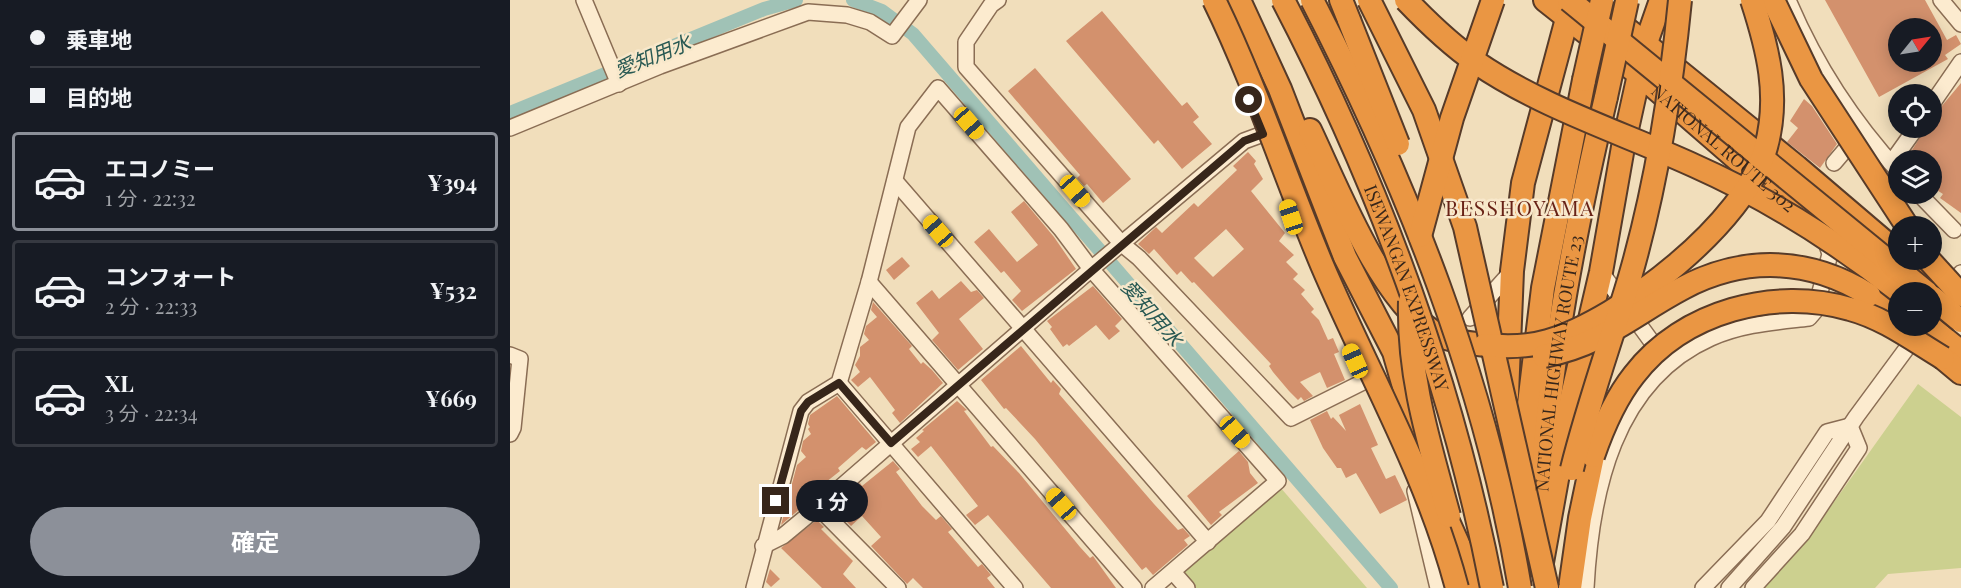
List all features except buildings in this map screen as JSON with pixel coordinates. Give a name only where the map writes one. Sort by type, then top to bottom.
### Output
[{"type":"highway","points":[[1214,0],[1257,99],[1322,266],[1416,466],[1457,588]]},
{"type":"highway","points":[[1239,0],[1280,89],[1345,257],[1394,352],[1415,429],[1448,526],[1468,566],[1472,588]]},
{"type":"highway","points":[[1246,0],[1376,262],[1402,303],[1434,333],[1465,351],[1544,356],[1580,347],[1611,333],[1703,278],[1759,264],[1797,266],[1835,276],[1869,295],[1888,310]]},
{"type":"highway","name":"ISEWANGAN EXPRESSWAY","points":[[1282,0],[1318,67],[1355,148],[1422,318],[1468,472],[1492,588]]},
{"type":"highway","name":"ISEWANGAN EXPRESSWAY","points":[[1312,0],[1356,86],[1410,206],[1475,394],[1505,513],[1520,588]]},
{"type":"highway","points":[[1341,0],[1443,267],[1457,309],[1475,394]]},
{"type":"highway","points":[[1369,0],[1424,110],[1465,227],[1547,588]]},
{"type":"highway","points":[[1406,0],[1437,30],[1484,67],[1540,98],[1696,166],[1769,203],[1846,251],[1888,283]]},
{"type":"highway","points":[[1465,588],[1456,543],[1419,407],[1409,329],[1413,268],[1420,235],[1487,0]]},
{"type":"highway","points":[[1468,68],[1493,0]]},
{"type":"highway","name":"NATIONAL ROUTE 302","points":[[1545,0],[1570,6],[1640,75],[1888,290]]},
{"type":"highway","name":"NATIONAL ROUTE 302","points":[[1591,0],[1646,43],[1888,245]]},
{"type":"highway","name":"NATIONAL HIGHWAY ROUTE 23","points":[[1509,588],[1543,288],[1602,0]]},
{"type":"highway","name":"NATIONAL HIGHWAY ROUTE 23","points":[[1536,588],[1545,432],[1567,281],[1627,0]]},
{"type":"highway","points":[[1536,588],[1572,396],[1601,272],[1619,168],[1646,43],[1661,0]]},
{"type":"highway","points":[[1560,588],[1562,530],[1572,468],[1590,400],[1630,275],[1654,176],[1672,75],[1680,0]]},
{"type":"highway","points":[[1486,352],[1546,342],[1600,318],[1686,256],[1739,201],[1761,163],[1773,107],[1770,65],[1752,0]]},
{"type":"highway","points":[[1773,0],[1811,79],[1900,216]]},
{"type":"highway","points":[[1512,549],[1507,387],[1512,271],[1523,183],[1570,6],[1945,297]]},
{"type":"highway","points":[[1916,270],[1945,297]]},
{"type":"highway","points":[[1933,270],[1945,297],[1961,321]]},
{"type":"highway","points":[[1570,588],[1584,494],[1601,434],[1635,374],[1647,360],[1682,333],[1703,321],[1746,306],[1810,301],[1832,304],[1873,317],[1952,355]]},
{"type":"highway","points":[[1942,327],[1961,342]]},
{"type":"highway","points":[[1923,336],[1952,355]]},
{"type":"highway","points":[[1937,336],[1952,355],[1961,373]]},
{"type":"street","points":[[584,0],[619,84]]},
{"type":"street","points":[[510,128],[773,23],[808,12],[847,15],[870,22],[892,36],[919,0]]},
{"type":"street","points":[[998,0],[991,5],[966,42],[966,67],[1122,244],[1139,258],[1291,418],[1367,380]]},
{"type":"street","points":[[1206,0],[1263,134],[1291,217],[1413,484],[1438,588]]},
{"type":"street","points":[[1788,0],[1820,66],[1862,130],[1888,159]]},
{"type":"street","points":[[1941,0],[1961,24]]},
{"type":"street","points":[[1942,90],[1961,62]]},
{"type":"street","points":[[754,588],[763,546],[801,411],[808,402],[839,383],[869,282],[908,128],[938,88],[1278,481],[1154,588]]},
{"type":"street","points":[[1834,163],[1862,130]]},
{"type":"street","points":[[763,546],[783,536],[818,507],[1094,267],[1244,141],[1263,134]]},
{"type":"street","points":[[895,182],[1208,542]]},
{"type":"street","points":[[1928,204],[1954,231]]},
{"type":"street","points":[[1586,588],[1596,497],[1610,449],[1626,415],[1667,364],[1712,337],[1740,327],[1809,318],[1815,311],[1830,254],[1822,233]]},
{"type":"street","points":[[1470,318],[1512,271]]},
{"type":"street","points":[[1601,272],[1667,364]]},
{"type":"street","points":[[1945,297],[1961,273]]},
{"type":"street","points":[[869,282],[1134,588]]},
{"type":"street","points":[[1729,588],[1783,526],[1916,336]]},
{"type":"street","points":[[510,355],[520,359],[513,428],[510,434]]},
{"type":"street","points":[[839,383],[1015,588]]},
{"type":"street","points":[[1703,588],[1768,521],[1827,432],[1851,426]]},
{"type":"street","points":[[1753,588],[1802,534],[1859,448],[1851,426]]},
{"type":"street","points":[[818,507],[898,588]]},
{"type":"street","points":[[1173,572],[1187,588]]},
{"type":"green space","points":[[1918,384],[1961,417],[1961,568],[1888,574],[1875,588],[1764,588],[1802,547]]},
{"type":"green space","points":[[1280,487],[1367,588],[1192,588],[1182,572]]},
{"type":"waterway","name":"愛知用水","points":[[510,113],[764,9],[796,0]]},
{"type":"waterway","name":"愛知用水","points":[[853,0],[882,11],[913,34],[1391,588]]},
{"type":"district","name":"BESSHOYAMA","points":[[1520,207]]},
{"type":"route","points":[[776,501],[801,411],[808,402],[839,383],[891,443],[1096,264],[1244,141],[1263,134],[1249,100]]}]
